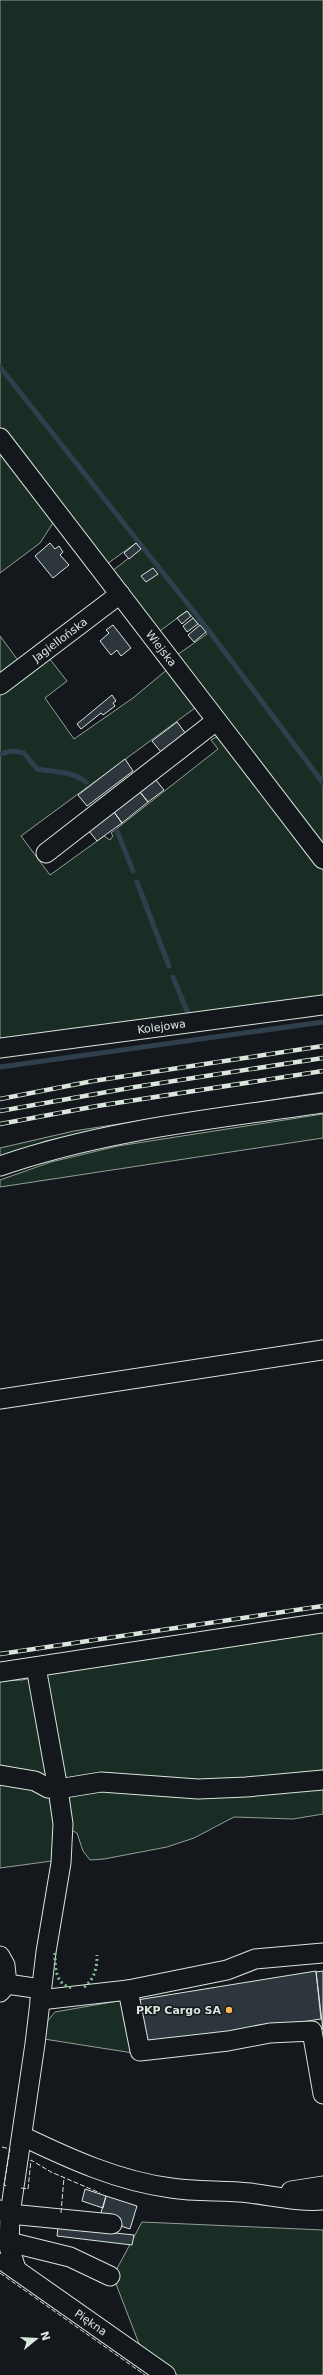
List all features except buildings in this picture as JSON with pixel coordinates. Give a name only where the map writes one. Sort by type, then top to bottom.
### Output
[{"type":"street","name":"Wiejska","points":[[0,438],[323,859]]},
{"type":"street","name":"Jagiellońska","points":[[0,685],[120,594]]},
{"type":"street","points":[[46,852],[216,721]]},
{"type":"street","name":"Kolejowa","points":[[0,1048],[323,1005]]},
{"type":"street","points":[[0,1166],[57,1148],[104,1137],[323,1103]]},
{"type":"street","points":[[0,1399],[323,1350]]},
{"type":"street","points":[[0,1672],[323,1622]]},
{"type":"street","points":[[16,2269],[11,2257],[5,2212],[22,2136],[62,1849],[63,1824],[36,1667]]},
{"type":"street","points":[[0,1775],[35,1781],[48,1788],[58,1789],[101,1782],[198,1789],[246,1787],[323,1780]]},
{"type":"street","points":[[0,1956],[5,1965],[3,1988],[41,1994],[128,1990],[227,1970],[255,1959],[323,1953]]},
{"type":"street","points":[[128,1990],[140,2051],[228,2041],[270,2033],[309,2029],[312,2031],[323,2094]]},
{"type":"street","points":[[22,2136],[82,2164],[142,2183],[202,2191],[249,2193],[277,2192],[323,2186]]},
{"type":"street","points":[[249,2193],[296,2200],[323,2200]]},
{"type":"street","points":[[5,2212],[112,2224]]},
{"type":"street","points":[[9,2242],[70,2257],[110,2276]]},
{"type":"street","name":"Piękna","points":[[0,2259],[166,2375]]},
{"type":"green space","points":[[0,0],[323,0],[323,853],[174,657],[207,634],[187,611],[157,633],[111,572],[140,549],[136,543],[107,564],[0,430]]},
{"type":"green space","points":[[0,451],[47,512],[53,523],[40,543],[0,573]]},
{"type":"green space","points":[[0,636],[20,663],[0,680]]},
{"type":"green space","points":[[49,658],[67,681],[45,698],[74,739],[133,698],[169,668],[199,705],[21,836],[50,875],[104,836],[110,840],[113,836],[111,833],[218,749],[211,740],[216,737],[222,740],[323,865],[323,1000],[0,1044],[0,691]]},
{"type":"green space","points":[[323,1092],[323,1095],[75,1135],[46,1141],[0,1158],[0,1148],[74,1131]]},
{"type":"green space","points":[[323,1114],[323,1138],[0,1187],[0,1180],[51,1162],[118,1146]]},
{"type":"green space","points":[[323,1631],[323,1814],[293,1819],[234,1817],[194,1838],[167,1847],[104,1859],[90,1860],[83,1851],[77,1833],[69,1829],[56,1809],[52,1861],[0,1868],[0,1681],[22,1680],[77,1668]]},
{"type":"green space","points":[[124,2000],[133,2053],[44,2039],[46,2023],[55,2012]]},
{"type":"green space","points":[[142,2222],[323,2230],[323,2375],[177,2375],[141,2349],[113,2276]]},
{"type":"waterway","points":[[0,367],[206,627],[323,783]]},
{"type":"waterway","points":[[0,754],[13,751],[24,753],[37,769],[69,774],[86,782]]},
{"type":"waterway","points":[[117,831],[133,871]]},
{"type":"waterway","points":[[137,882],[169,966]]},
{"type":"waterway","points":[[173,977],[187,1011]]},
{"type":"waterway","points":[[0,1067],[323,1022]]},
{"type":"railway","points":[[0,1099],[93,1081],[323,1046]]},
{"type":"railway","points":[[0,1111],[135,1087],[323,1058]]},
{"type":"railway","points":[[0,1124],[97,1106],[323,1071]]},
{"type":"railway","points":[[0,1654],[323,1606]]},
{"type":"hedge","points":[[55,1953],[55,1964],[59,1980],[67,1986],[73,1988]]},
{"type":"hedge","points":[[84,1987],[93,1977],[97,1964],[97,1955]]},
{"type":"fence","points":[[2,2147],[10,2149],[4,2185],[7,2186]]},
{"type":"fence","points":[[21,2188],[28,2189],[31,2160],[51,2172],[100,2193]]},
{"type":"fence","points":[[61,2213],[64,2177]]},
{"type":"fence","points":[[0,2273],[145,2375]]},
{"type":"place","name":"PKP Cargo SA","points":[[229,2010]]}]
